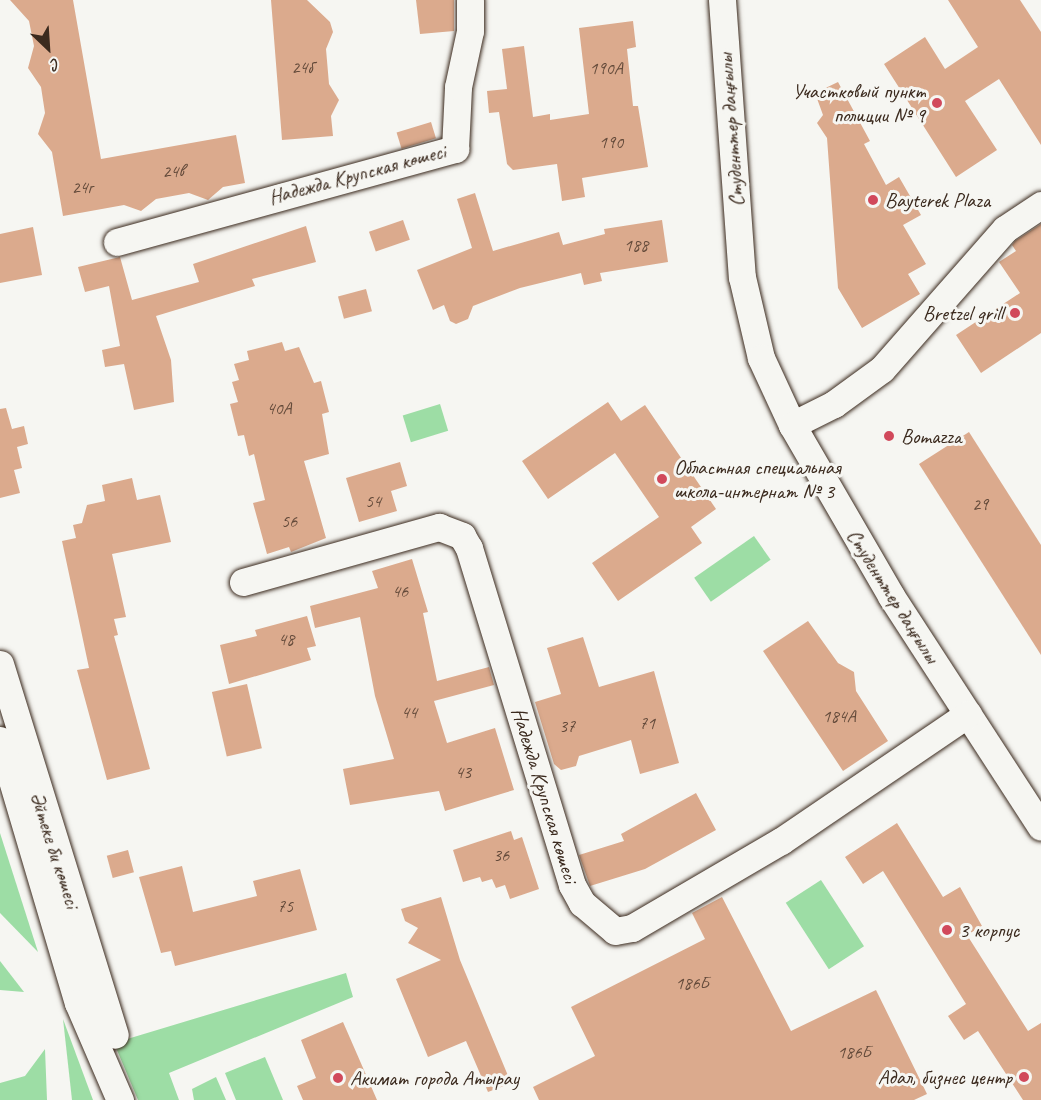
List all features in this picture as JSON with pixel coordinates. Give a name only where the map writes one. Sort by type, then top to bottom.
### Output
[{"type":"street","name":"Надежда Крупская көшесі","points":[[117,242],[455,149],[458,87],[470,31],[470,0]]},
{"type":"street","name":"Студенттер даңғылы","points":[[722,0],[743,288],[761,358],[792,425],[891,596],[1041,827]]},
{"type":"street","points":[[792,425],[834,404],[882,369],[1005,229],[1041,205]]},
{"type":"street","name":"Надежда Крупская көшесі","points":[[243,582],[439,527],[462,536],[469,548],[572,885],[582,903],[615,931],[632,928],[782,841],[968,714]]},
{"type":"street","name":"Әйтеке би көшесі","points":[[0,664],[115,1035]]},
{"type":"street","points":[[0,740],[78,1003],[120,1100]]},
{"type":"green space","points":[[440,404],[448,431],[411,442],[403,415]]},
{"type":"green space","points":[[754,536],[771,560],[711,602],[694,578]]},
{"type":"green space","points":[[0,833],[38,952],[0,913]]},
{"type":"green space","points":[[821,880],[864,946],[829,969],[786,903]]},
{"type":"green space","points":[[0,961],[24,992],[0,990]]},
{"type":"green space","points":[[346,973],[353,997],[169,1073],[179,1100],[138,1100],[114,1043]]},
{"type":"green space","points":[[63,1019],[93,1100],[72,1100]]},
{"type":"green space","points":[[45,1049],[47,1100],[0,1100],[0,1083],[25,1076]]},
{"type":"green space","points":[[265,1057],[283,1100],[236,1100],[225,1073]]},
{"type":"green space","points":[[216,1077],[226,1100],[194,1100],[192,1089]]},
{"type":"building","points":[[10,0],[73,0],[101,159],[236,135],[245,183],[223,187],[208,200],[189,193],[156,199],[141,211],[124,205],[63,216],[52,152],[38,134],[45,113],[41,87],[28,68],[34,46],[29,21]]},
{"type":"building","points":[[271,0],[307,0],[330,22],[333,32],[326,49],[329,84],[339,100],[331,116],[333,136],[282,140]]},
{"type":"building","points":[[416,0],[454,0],[454,31],[420,34]]},
{"type":"building","points":[[948,0],[1020,0],[1041,32],[1041,145],[999,79],[965,101],[997,150],[956,177],[884,64],[925,37],[945,69],[978,47]]},
{"type":"building","points":[[633,21],[636,47],[627,49],[633,106],[638,106],[648,167],[582,178],[585,197],[562,201],[557,164],[513,170],[507,164],[499,112],[489,113],[487,91],[507,89],[502,49],[524,46],[533,117],[550,114],[550,120],[589,114],[579,28]]},
{"type":"building","name":"Bayterek Plaza","points":[[838,82],[870,141],[864,144],[886,185],[899,177],[921,215],[903,225],[926,264],[908,274],[920,294],[862,328],[838,288],[827,138],[817,123],[823,115],[815,93]]},
{"type":"building","points":[[431,122],[436,138],[402,149],[397,133]]},
{"type":"building","points":[[475,193],[493,251],[559,232],[563,245],[605,234],[604,229],[662,220],[668,262],[600,273],[602,281],[584,285],[581,273],[520,288],[473,306],[468,319],[456,324],[450,321],[444,305],[433,310],[417,270],[472,248],[457,199]]},
{"type":"building","points":[[403,220],[410,240],[376,252],[369,232]]},
{"type":"building","name":"Bretzel grill","points":[[1041,224],[1041,333],[981,373],[956,335],[1020,293],[999,262],[1016,251],[1012,245],[1015,241]]},
{"type":"building","points":[[306,226],[316,262],[252,279],[255,286],[156,316],[171,360],[174,402],[134,410],[124,364],[105,367],[102,350],[120,346],[109,286],[85,292],[78,267],[120,257],[132,300],[199,282],[193,264]]},
{"type":"building","points":[[33,227],[42,275],[0,283],[0,234]]},
{"type":"building","points":[[366,289],[372,311],[344,319],[338,297]]},
{"type":"building","points":[[282,342],[285,351],[299,347],[314,383],[321,381],[329,412],[322,414],[329,454],[304,461],[326,538],[291,552],[289,547],[267,554],[253,503],[265,500],[254,454],[249,456],[244,435],[238,436],[230,404],[238,402],[232,382],[239,380],[234,364],[249,360],[247,351]]},
{"type":"building","points":[[608,402],[621,421],[645,405],[716,509],[691,527],[702,543],[618,601],[592,563],[659,517],[615,453],[548,499],[522,461]]},
{"type":"building","points":[[6,408],[12,429],[24,426],[28,444],[17,447],[22,468],[14,470],[20,493],[0,498],[0,409]]},
{"type":"building","points":[[969,432],[1041,545],[1041,655],[919,464]]},
{"type":"building","points":[[400,462],[407,486],[391,491],[397,511],[359,522],[346,478]]},
{"type":"building","points":[[132,478],[137,500],[160,495],[171,542],[112,554],[126,617],[114,619],[118,635],[114,636],[150,769],[107,780],[77,670],[89,668],[62,541],[76,538],[73,525],[82,523],[87,505],[105,501],[102,485]]},
{"type":"building","points":[[412,559],[428,612],[423,613],[437,681],[489,667],[494,685],[434,701],[447,743],[495,728],[514,790],[445,811],[439,791],[350,805],[343,769],[394,759],[375,696],[360,617],[315,628],[310,606],[378,588],[372,571]]},
{"type":"building","points":[[307,616],[316,646],[307,648],[311,660],[229,684],[220,645],[257,636],[255,630]]},
{"type":"building","points":[[808,621],[838,663],[854,672],[856,691],[888,741],[843,771],[763,651]]},
{"type":"building","points":[[583,637],[599,687],[654,671],[679,763],[640,774],[631,740],[579,756],[576,766],[561,770],[554,764],[535,702],[561,694],[547,648]]},
{"type":"building","points":[[247,684],[262,748],[227,756],[212,692]]},
{"type":"building","points":[[696,793],[716,830],[645,869],[590,886],[579,855],[624,841],[621,834]]},
{"type":"building","name":"3 корпус","points":[[897,823],[943,897],[960,887],[982,926],[967,935],[1028,1031],[1041,1023],[1041,1100],[1023,1100],[978,1031],[964,1040],[948,1016],[966,1004],[883,871],[863,884],[845,857]]},
{"type":"building","points":[[511,831],[514,840],[522,837],[539,889],[510,899],[505,885],[496,888],[492,879],[482,882],[480,877],[463,882],[453,850]]},
{"type":"building","points":[[128,850],[134,872],[113,878],[107,856]]},
{"type":"building","points":[[182,866],[193,912],[257,896],[253,881],[300,869],[317,930],[175,966],[171,951],[161,953],[139,877]]},
{"type":"building","points":[[441,897],[460,960],[511,1083],[488,1092],[466,1041],[428,1057],[396,979],[441,960],[408,943],[418,928],[405,921],[401,909]]},
{"type":"building","points":[[722,897],[791,1031],[876,990],[927,1094],[914,1100],[539,1100],[533,1087],[595,1056],[571,1007],[705,939],[692,913]]},
{"type":"building","points":[[343,1022],[377,1100],[303,1100],[297,1086],[316,1078],[301,1040]]},
{"type":"place","name":"Участковый пункт полиции № 9","points":[[937,103]]},
{"type":"place","name":"Bayterek Plaza","points":[[873,200]]},
{"type":"place","name":"Bretzel grill","points":[[1015,313]]},
{"type":"place","name":"Bomazza","points":[[889,436]]},
{"type":"place","name":"Областная специальная школа-интернат № 3","points":[[662,479]]},
{"type":"place","name":"3 корпус","points":[[947,930]]},
{"type":"place","name":"Адал, бизнес центр","points":[[1024,1077]]},
{"type":"place","name":"Акимат города Атырау","points":[[338,1078]]}]
